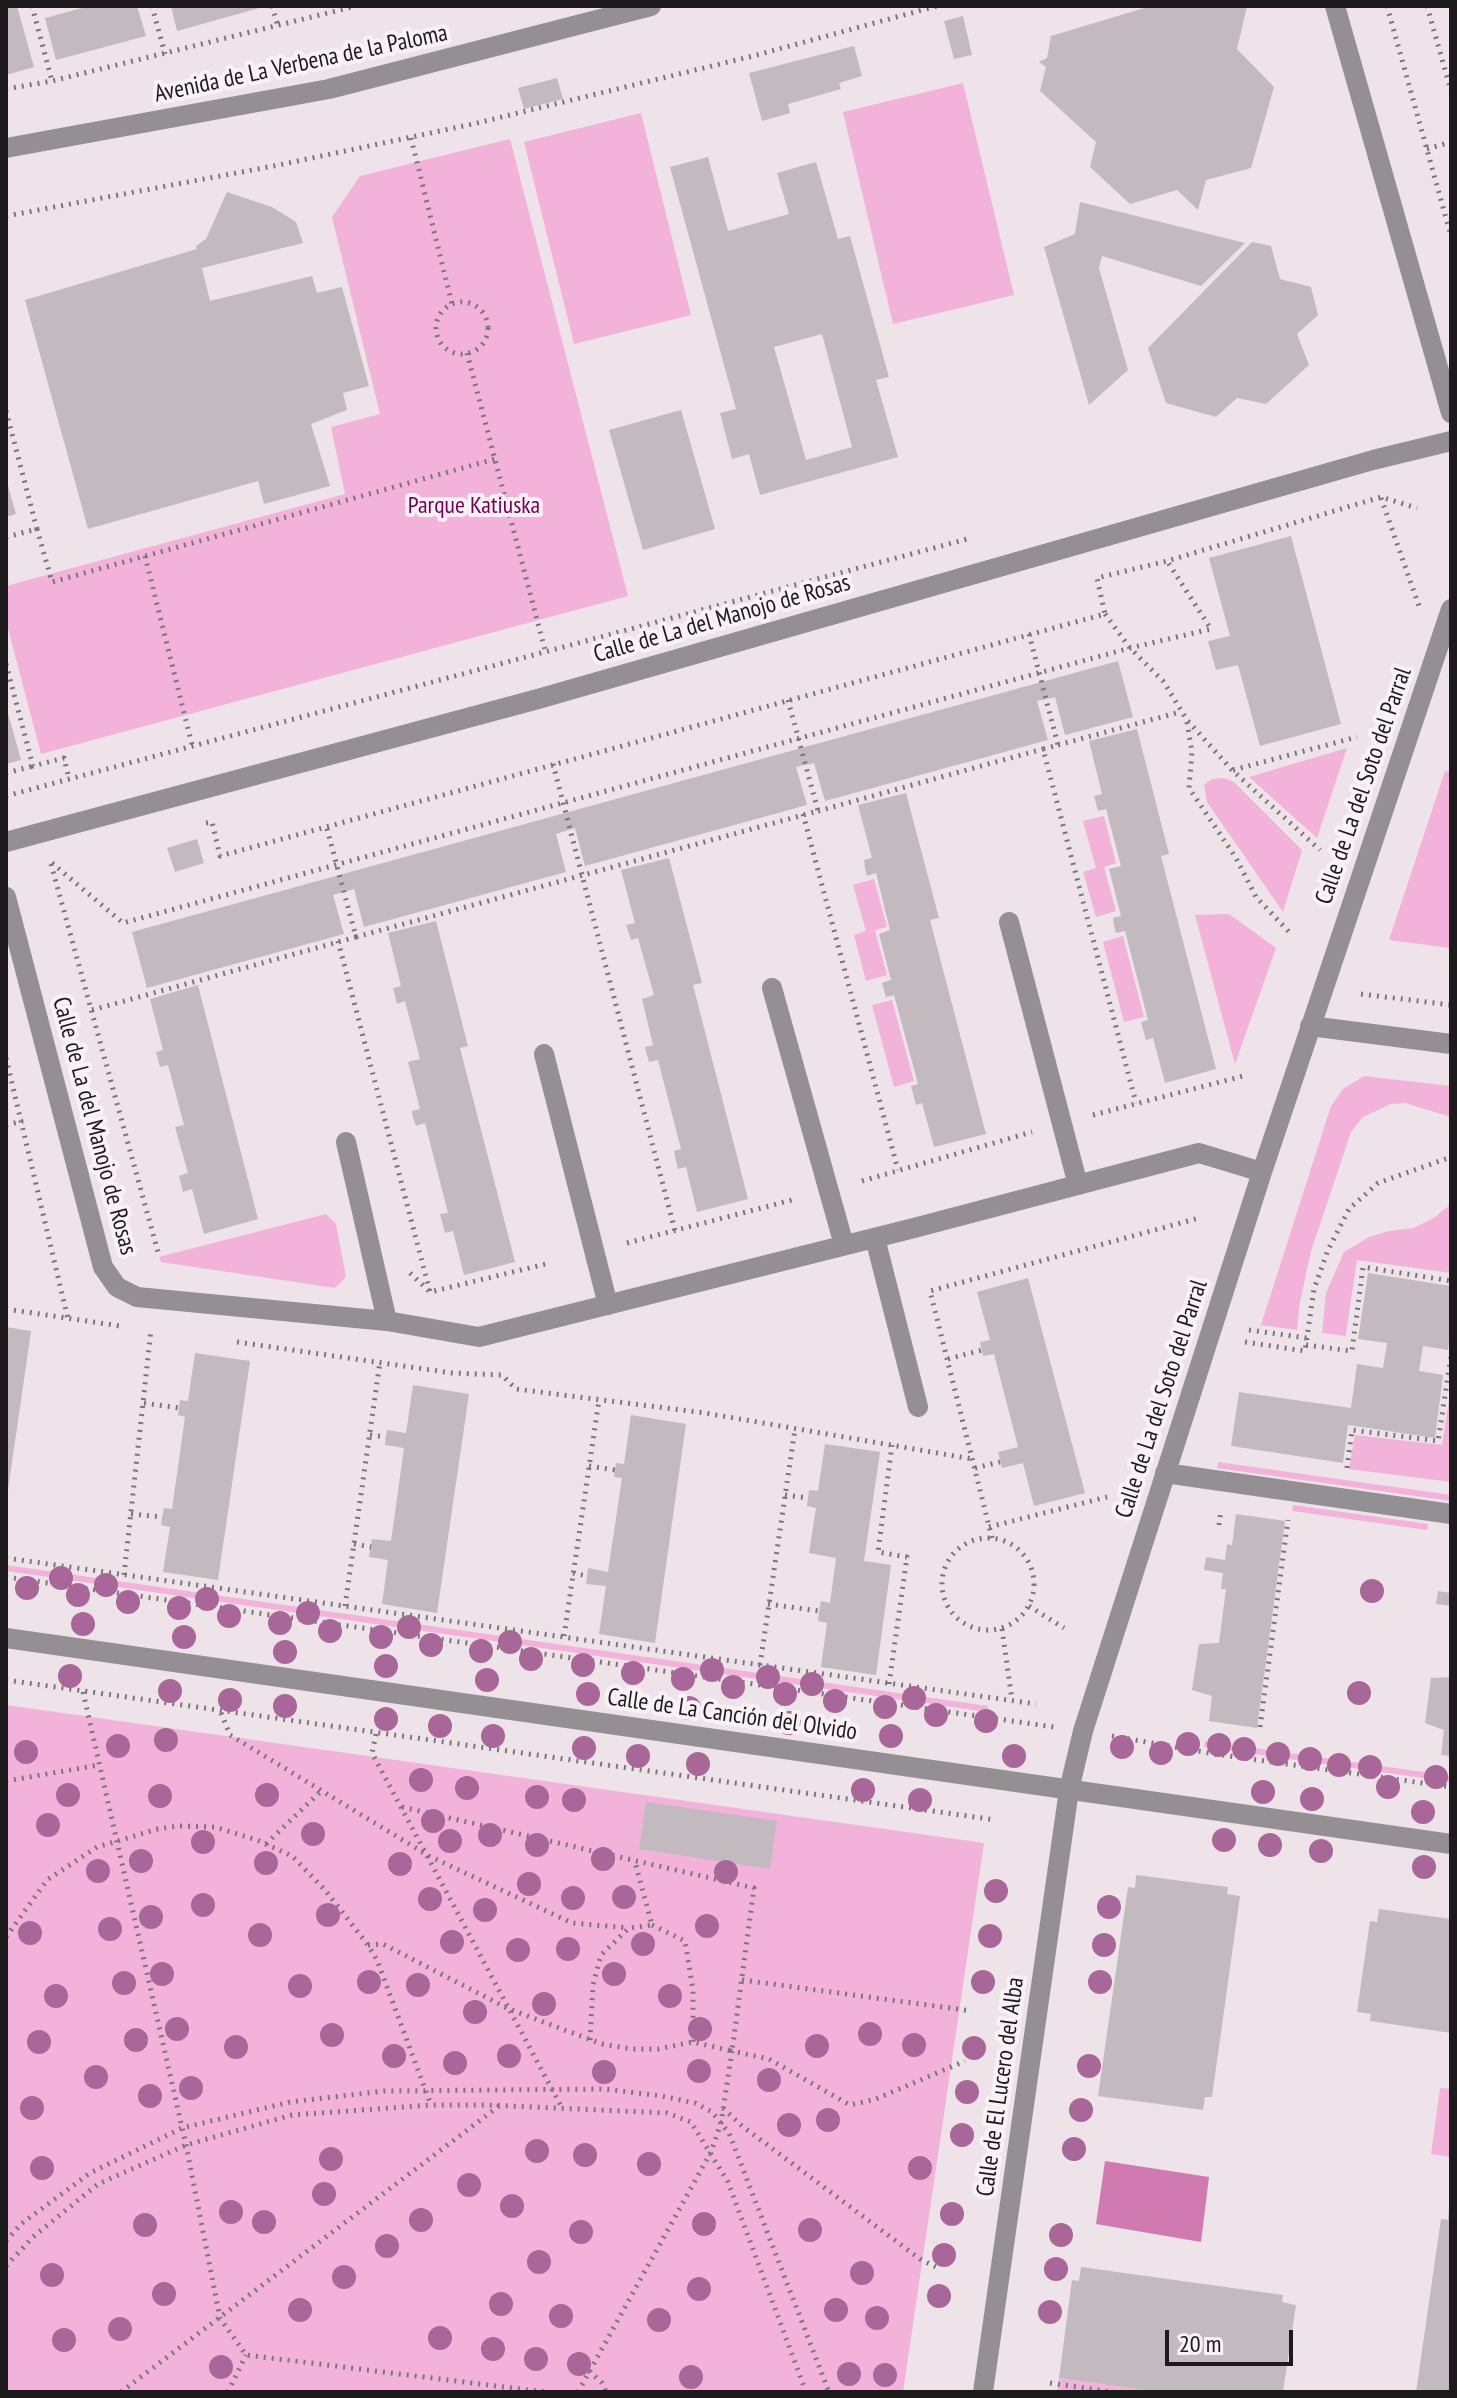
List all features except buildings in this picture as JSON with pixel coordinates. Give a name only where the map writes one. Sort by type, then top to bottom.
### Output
[{"type":"street","name":"Avenida de La Verbena de la Paloma","points":[[6,148],[329,89],[651,6]]},
{"type":"street","points":[[1335,6],[1451,413]]},
{"type":"street","name":"Calle de La del Manojo de Rosas","points":[[6,842],[538,699],[1373,460],[1451,441]]},
{"type":"street","name":"Calle de La del Soto del Parral","points":[[1069,1790],[1083,1731],[1262,1172],[1451,609]]},
{"type":"street","name":"Calle de La del Manojo de Rosas","points":[[6,897],[103,1267],[117,1287],[137,1297],[387,1321],[479,1337],[1199,1153],[1262,1172]]},
{"type":"street","points":[[1009,922],[1078,1185]]},
{"type":"street","points":[[772,988],[844,1245]]},
{"type":"street","points":[[1310,1026],[1451,1044]]},
{"type":"street","points":[[544,1054],[608,1305]]},
{"type":"street","points":[[346,1142],[387,1321]]},
{"type":"street","points":[[875,1238],[918,1407]]},
{"type":"street","points":[[1165,1473],[1451,1514]]},
{"type":"street","name":"Calle de La Canción del Olvido","points":[[6,1638],[1451,1844]]},
{"type":"street","name":"Calle de El Lucero del Alba","points":[[983,2392],[1069,1790]]},
{"type":"path","points":[[32,6],[52,81]]},
{"type":"path","points":[[152,6],[165,54]]},
{"type":"path","points":[[272,6],[278,26]]},
{"type":"path","points":[[6,89],[52,81],[356,6]]},
{"type":"path","points":[[6,216],[411,138],[753,56],[937,6]]},
{"type":"path","points":[[1387,6],[1451,236]]},
{"type":"path","points":[[1427,6],[1451,91]]},
{"type":"path","points":[[411,138],[452,304]]},
{"type":"path","points":[[1427,149],[1451,142]]},
{"type":"path","points":[[452,304],[472,304],[486,317],[486,337],[481,346],[467,353],[451,352],[438,338],[437,318],[443,309],[452,304]]},
{"type":"path","points":[[467,353],[545,650]]},
{"type":"path","points":[[6,411],[52,582],[495,459]]},
{"type":"path","points":[[1320,850],[1232,770],[1180,712],[1163,681],[1130,648],[1105,614],[1097,578],[1167,561],[1381,497],[1417,508]]},
{"type":"path","points":[[1381,497],[1424,619]]},
{"type":"path","points":[[6,537],[37,529]]},
{"type":"path","points":[[6,796],[973,538]]},
{"type":"path","points":[[145,556],[192,745]]},
{"type":"path","points":[[51,863],[123,923],[1130,648],[1211,629],[1167,561]]},
{"type":"path","points":[[197,826],[212,822],[220,856],[1105,614]]},
{"type":"path","points":[[1029,634],[1058,745]]},
{"type":"path","points":[[6,664],[33,766]]},
{"type":"path","points":[[788,700],[818,811]]},
{"type":"path","points":[[92,1010],[1180,712]]},
{"type":"path","points":[[1187,720],[1192,752],[1189,788],[1236,858],[1256,897],[1292,935]]},
{"type":"path","points":[[1232,770],[1357,737]]},
{"type":"path","points":[[1043,749],[1136,1103]]},
{"type":"path","points":[[6,773],[64,758],[69,779]]},
{"type":"path","points":[[553,764],[675,1231]]},
{"type":"path","points":[[803,814],[898,1170]]},
{"type":"path","points":[[326,825],[356,937]]},
{"type":"path","points":[[36,867],[65,859]]},
{"type":"path","points":[[51,863],[158,1252]]},
{"type":"path","points":[[338,941],[430,1292]]},
{"type":"path","points":[[1361,994],[1451,1005]]},
{"type":"path","points":[[6,1058],[68,1319]]},
{"type":"path","points":[[1092,1115],[1247,1075]]},
{"type":"path","points":[[6,1125],[23,1121]]},
{"type":"path","points":[[862,1181],[1033,1132]]},
{"type":"path","points":[[1245,1342],[1305,1351],[1314,1289],[1328,1250],[1349,1209],[1378,1183],[1451,1157]]},
{"type":"path","points":[[627,1243],[796,1199]]},
{"type":"path","points":[[992,1538],[930,1291],[1199,1218]]},
{"type":"path","points":[[430,1292],[550,1263]]},
{"type":"path","points":[[1249,1330],[1352,1351],[1363,1267],[1451,1281]]},
{"type":"path","points":[[407,1269],[430,1292]]},
{"type":"path","points":[[6,1309],[124,1326]]},
{"type":"path","points":[[137,1328],[166,1332]]},
{"type":"path","points":[[124,1575],[151,1330]]},
{"type":"path","points":[[227,1341],[452,1373],[502,1375],[516,1389],[705,1413],[972,1459]]},
{"type":"path","points":[[948,1359],[982,1350]]},
{"type":"path","points":[[1346,1473],[1352,1430],[1438,1441],[1451,1357]]},
{"type":"path","points":[[345,1606],[380,1362]]},
{"type":"path","points":[[564,1637],[599,1400]]},
{"type":"path","points":[[144,1403],[179,1408]]},
{"type":"path","points":[[760,1666],[795,1429]]},
{"type":"path","points":[[370,1435],[386,1437]]},
{"type":"path","points":[[889,1684],[907,1557],[878,1552],[892,1445]]},
{"type":"path","points":[[975,1468],[1000,1462]]},
{"type":"path","points":[[589,1466],[615,1470]]},
{"type":"path","points":[[1260,1727],[1291,1491]]},
{"type":"path","points":[[785,1495],[808,1498]]},
{"type":"path","points":[[989,1527],[1107,1497]]},
{"type":"path","points":[[131,1514],[163,1517]]},
{"type":"path","points":[[1219,1525],[1220,1514]]},
{"type":"path","points":[[992,1538],[1009,1543],[1023,1555],[1032,1570],[1034,1588],[1029,1606],[1018,1620],[1002,1629],[984,1630],[966,1626],[952,1614],[944,1598],[941,1580],[947,1563],[958,1548],[974,1540],[992,1538]]},
{"type":"path","points":[[354,1544],[371,1547]]},
{"type":"path","points":[[6,1558],[1036,1704]]},
{"type":"path","points":[[573,1573],[587,1576]]},
{"type":"path","points":[[6,1577],[1083,1731],[1215,1754],[1451,1787]]},
{"type":"path","points":[[768,1604],[819,1611]]},
{"type":"path","points":[[1029,1606],[1064,1628]]},
{"type":"path","points":[[1002,1629],[1012,1700]]},
{"type":"path","points":[[6,1680],[996,1820]]},
{"type":"path","points":[[83,1692],[186,2145],[220,2318],[246,2355],[545,2392]]},
{"type":"path","points":[[220,1712],[230,1735],[429,1856],[572,1923],[629,1928],[652,1925],[685,1941],[693,1990],[693,2042]]},
{"type":"path","points":[[376,1734],[372,1753],[562,2108]]},
{"type":"path","points":[[6,1781],[99,1765]]},
{"type":"path","points":[[266,1844],[321,1791]]},
{"type":"path","points":[[402,1807],[754,1888],[721,2123],[711,2152],[578,2392]]},
{"type":"path","points":[[6,1937],[47,1880],[83,1855],[117,1841],[178,1826],[215,1827],[266,1844],[292,1856],[325,1890],[368,1945],[377,1960],[431,2105]]},
{"type":"path","points":[[635,1862],[652,1925]]},
{"type":"path","points":[[590,2040],[593,1985],[601,1955],[629,1928]]},
{"type":"path","points":[[368,1945],[383,1944],[509,2009],[590,2040],[631,2049],[658,2049],[693,2042],[769,2059],[850,2105],[876,2099],[965,2061]]},
{"type":"path","points":[[742,1980],[972,2011]]},
{"type":"path","points":[[6,2241],[21,2224],[90,2173],[182,2128],[290,2102],[384,2091],[426,2090],[605,2089],[662,2096],[695,2103],[712,2112],[729,2133],[829,2392]]},
{"type":"path","points":[[6,2266],[33,2237],[98,2184],[186,2145],[292,2115],[431,2105],[667,2113],[691,2122],[728,2182],[806,2392]]},
{"type":"path","points":[[121,2392],[499,2105]]},
{"type":"path","points":[[723,2108],[755,2136],[920,2259],[936,2267]]},
{"type":"path","points":[[228,2392],[246,2355]]},
{"type":"path","points":[[589,2371],[602,2383],[606,2392]]},
{"type":"path","points":[[1050,2383],[1111,2392]]},
{"type":"green space","points":[[963,83],[1014,295],[893,324],[843,112]]},
{"type":"green space","points":[[641,113],[691,315],[574,344],[524,142]]},
{"type":"green space","name":"Parque Katiuska","points":[[510,139],[628,596],[41,754],[6,621],[6,586],[345,494],[331,427],[380,414],[332,217],[360,176]]},
{"type":"green space","points":[[1347,748],[1317,838],[1249,777]]},
{"type":"green space","points":[[1445,771],[1451,772],[1449,948],[1389,940]]},
{"type":"green space","points":[[1224,778],[1234,782],[1302,850],[1283,912],[1207,802],[1204,785],[1212,779]]},
{"type":"green space","points":[[1104,816],[1116,863],[1104,867],[1116,911],[1096,917],[1083,872],[1096,868],[1083,821]]},
{"type":"green space","points":[[874,879],[887,927],[875,930],[887,975],[866,981],[854,935],[866,931],[853,885]]},
{"type":"green space","points":[[1229,914],[1276,948],[1235,1064],[1195,915]]},
{"type":"green space","points":[[1123,936],[1144,1017],[1124,1022],[1103,942]]},
{"type":"green space","points":[[892,1000],[914,1081],[894,1087],[872,1005]]},
{"type":"green space","points":[[1364,1076],[1451,1086],[1451,1117],[1405,1103],[1391,1104],[1363,1117],[1351,1132],[1311,1251],[1297,1330],[1261,1325],[1331,1106],[1343,1089]]},
{"type":"green space","points":[[1451,1204],[1451,1273],[1357,1260],[1345,1340],[1345,1336],[1322,1333],[1326,1293],[1344,1252],[1369,1237],[1414,1228]]},
{"type":"green space","points":[[326,1214],[336,1224],[346,1277],[335,1288],[161,1262],[159,1257]]},
{"type":"green space","points":[[1451,1388],[1451,1482],[1349,1469],[1355,1435],[1442,1445]]},
{"type":"green space","points":[[1218,1462],[1451,1495],[1451,1501],[1217,1468]]},
{"type":"green space","points":[[1293,1505],[1428,1524],[1427,1530],[1292,1511]]},
{"type":"green space","points":[[6,1565],[988,1706],[987,1712],[6,1571]]},
{"type":"green space","points":[[6,1705],[984,1843],[903,2392],[6,2392]]},
{"type":"green space","points":[[1205,1741],[1451,1776],[1451,1782],[1204,1747]]},
{"type":"green space","points":[[1440,2088],[1451,2089],[1451,2157],[1431,2154]]},
{"type":"green space","points":[[1059,2378],[1159,2392],[1057,2392]]},
{"type":"shaded area","points":[[1105,2161],[1209,2177],[1201,2242],[1096,2224]]}]
